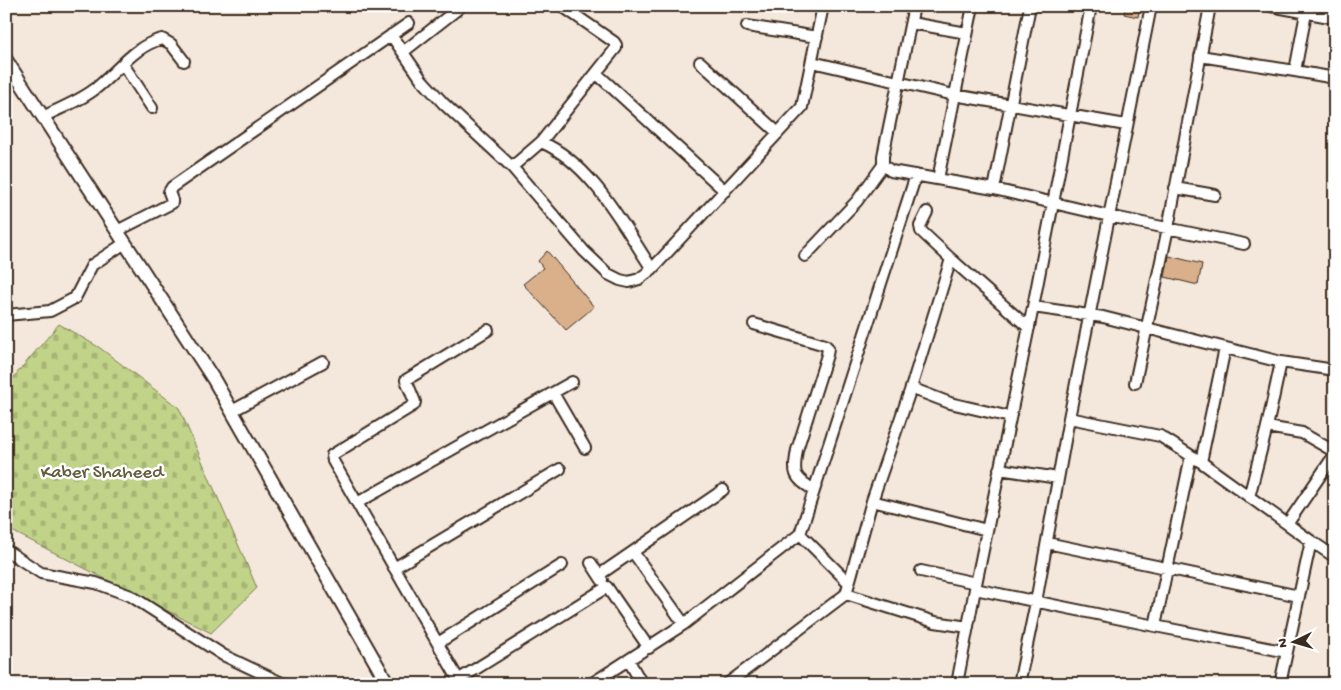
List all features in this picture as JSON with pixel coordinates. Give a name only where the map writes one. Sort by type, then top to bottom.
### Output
[{"type":"street","points":[[512,167],[541,142],[616,48],[616,45],[562,6]]},
{"type":"street","points":[[391,35],[422,80],[480,139],[512,167],[584,251],[608,274],[629,282],[639,279],[652,269],[802,107],[823,6]]},
{"type":"street","points":[[805,256],[857,201],[883,165],[883,156],[914,6]]},
{"type":"street","points":[[938,179],[973,6]]},
{"type":"street","points":[[994,189],[1030,6]]},
{"type":"street","points":[[957,684],[1029,328],[1091,6]]},
{"type":"street","points":[[1019,684],[1108,216],[1151,6]]},
{"type":"street","points":[[1134,383],[1168,228],[1210,6]]},
{"type":"street","points":[[1271,6],[1335,18]]},
{"type":"street","points":[[403,52],[459,8]]},
{"type":"street","points":[[1295,72],[1306,13]]},
{"type":"street","points":[[911,22],[967,33]]},
{"type":"street","points":[[118,231],[172,203],[169,192],[172,187],[408,23]]},
{"type":"street","points":[[747,26],[817,37]]},
{"type":"street","points":[[43,117],[93,91],[152,41],[162,39],[170,44],[184,62]]},
{"type":"street","points":[[1200,56],[1335,78]]},
{"type":"street","points":[[6,60],[214,380],[388,684]]},
{"type":"street","points":[[700,62],[778,133]]},
{"type":"street","points":[[812,62],[954,95],[1126,125]]},
{"type":"street","points":[[123,64],[152,108]]},
{"type":"street","points":[[596,73],[724,191]]},
{"type":"street","points":[[541,142],[560,151],[578,166],[595,185],[652,269]]},
{"type":"street","points":[[883,165],[891,171],[994,189],[1108,216],[1244,244]]},
{"type":"street","points":[[591,684],[684,624],[800,534],[916,175]]},
{"type":"street","points":[[1175,188],[1215,195]]},
{"type":"street","points":[[927,212],[920,226],[921,231],[1029,328]]},
{"type":"street","points":[[6,315],[50,311],[74,298],[92,265],[125,243]]},
{"type":"street","points":[[727,684],[846,594],[872,501],[911,388],[951,259]]},
{"type":"street","points":[[1033,307],[1090,315],[1281,362],[1335,370]]},
{"type":"street","points":[[754,324],[825,345],[828,348],[794,465],[794,473],[799,480],[814,490]]},
{"type":"street","points":[[488,330],[406,380],[415,402],[414,405],[332,455],[333,461],[459,682],[607,587]]},
{"type":"street","points":[[1201,462],[1224,348]]},
{"type":"street","points":[[232,411],[323,362]]},
{"type":"street","points":[[1249,496],[1281,362]]},
{"type":"street","points":[[357,504],[572,382]]},
{"type":"street","points":[[911,388],[950,403],[1010,417]]},
{"type":"street","points":[[553,393],[585,448]]},
{"type":"street","points":[[1069,418],[1160,436],[1201,462],[1335,557]]},
{"type":"street","points":[[1267,427],[1302,433],[1335,453],[1288,523]]},
{"type":"street","points":[[1154,626],[1192,456]]},
{"type":"street","points":[[394,568],[560,469]]},
{"type":"street","points":[[1000,469],[1058,478]]},
{"type":"street","points":[[599,576],[722,490]]},
{"type":"street","points":[[872,501],[987,530]]},
{"type":"street","points":[[800,534],[849,583]]},
{"type":"street","points":[[1280,684],[1311,541]]},
{"type":"street","points":[[1047,543],[1299,596]]},
{"type":"street","points":[[6,550],[41,573],[96,583],[131,596],[223,656],[284,684]]},
{"type":"street","points":[[633,552],[684,624]]},
{"type":"street","points":[[591,563],[649,648]]},
{"type":"street","points":[[438,644],[562,566]]},
{"type":"street","points":[[921,571],[1036,602],[1287,652]]},
{"type":"street","points":[[846,594],[934,622],[968,627]]},
{"type":"street","points":[[629,661],[642,684]]},
{"type":"green space","name":"Kaber Shaheed","points":[[59,324],[100,348],[179,408],[257,588],[211,633],[6,528],[6,386]]},
{"type":"building","points":[[1125,6],[1140,6],[1138,17],[1124,14]]},
{"type":"building","points":[[547,251],[594,307],[566,330],[523,284],[543,268],[538,261]]},
{"type":"building","points":[[1169,256],[1202,264],[1198,285],[1165,277]]}]
